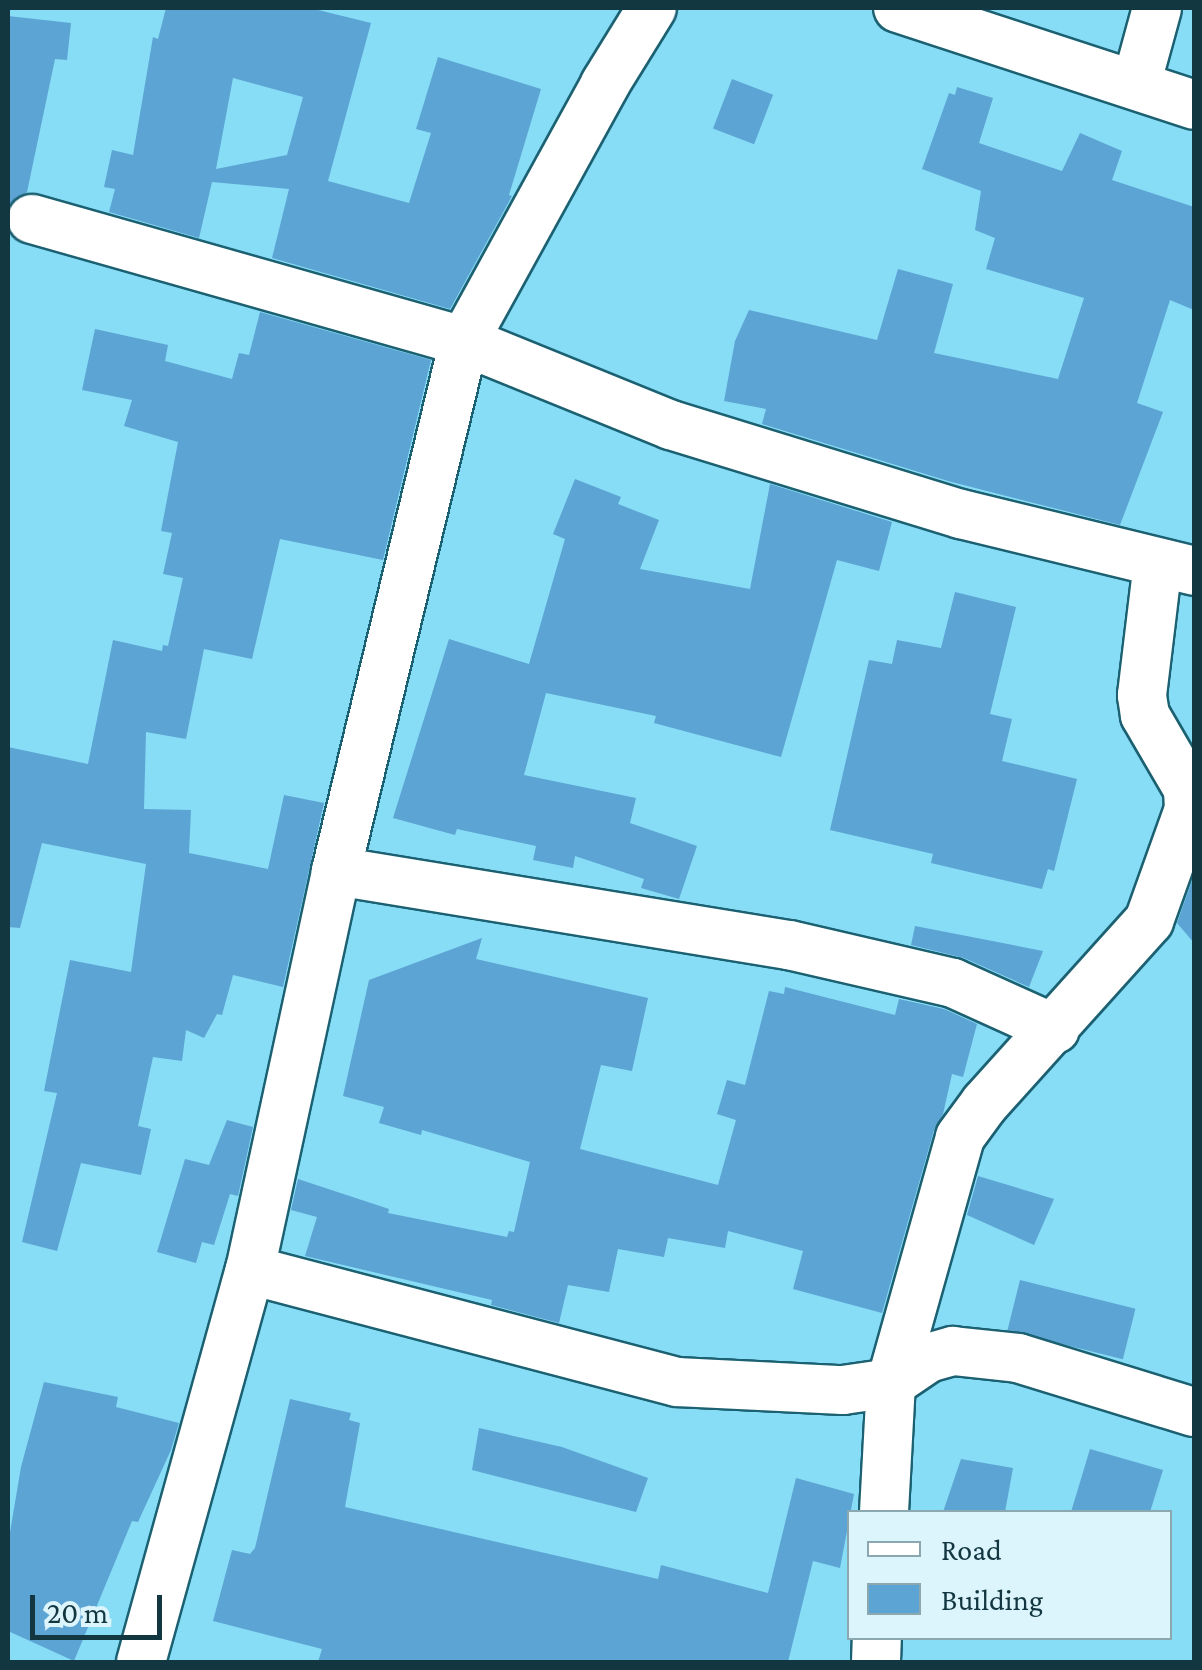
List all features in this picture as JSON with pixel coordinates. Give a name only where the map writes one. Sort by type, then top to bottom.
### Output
[{"type":"street","points":[[141,1662],[250,1270],[336,871],[464,341],[604,84],[652,8]]},
{"type":"street","points":[[898,8],[1194,106]]},
{"type":"street","points":[[1136,85],[1157,8]]},
{"type":"street","points":[[32,219],[464,341],[671,425],[961,514],[1176,567],[1142,695],[1146,714],[1191,792],[1189,810],[1148,921],[985,1103],[960,1137],[891,1383],[884,1510]]},
{"type":"street","points":[[336,871],[789,945],[953,983],[1055,1029]]},
{"type":"street","points":[[250,1270],[677,1382],[842,1390],[891,1383],[928,1358],[954,1352],[1002,1356],[1194,1412]]},
{"type":"building","points":[[166,8],[310,8],[371,23],[328,181],[409,203],[431,133],[416,129],[438,57],[541,89],[509,195],[512,196],[450,309],[272,258],[289,189],[212,182],[199,238],[109,212],[115,189],[104,187],[112,150],[133,155],[153,37],[158,39]],"holes":[[[233,78],[303,97],[287,155],[216,169]]]},
{"type":"building","points":[[8,16],[71,23],[67,60],[55,59],[27,192],[8,208]]},
{"type":"building","points":[[732,79],[773,95],[754,144],[713,128]]},
{"type":"building","points":[[957,87],[993,98],[979,143],[1062,171],[1080,133],[1122,151],[1112,180],[1194,207],[1194,310],[1170,300],[1137,403],[1163,412],[1120,525],[948,481],[762,424],[766,409],[724,401],[735,341],[749,310],[877,340],[898,269],[953,284],[934,353],[1058,379],[1084,298],[986,269],[995,238],[975,230],[981,191],[922,169],[949,93],[955,95]]},
{"type":"building","points":[[260,312],[431,360],[383,560],[280,539],[252,659],[204,649],[186,739],[146,732],[144,809],[191,810],[189,853],[268,869],[284,795],[324,803],[283,987],[233,975],[222,1015],[217,1014],[204,1038],[186,1030],[182,1061],[153,1057],[138,1126],[151,1129],[141,1175],[81,1163],[57,1251],[22,1242],[57,1093],[44,1091],[70,960],[131,972],[146,864],[42,843],[20,928],[8,927],[8,747],[88,764],[113,640],[162,651],[163,645],[168,646],[183,578],[163,574],[172,533],[161,531],[178,442],[124,426],[132,400],[82,390],[95,329],[168,345],[165,361],[232,379],[239,353],[249,355]]},
{"type":"building","points":[[575,479],[621,497],[618,504],[659,520],[640,569],[750,589],[770,484],[892,522],[879,571],[837,560],[781,757],[654,723],[656,716],[546,693],[524,775],[636,798],[630,823],[697,846],[679,899],[641,888],[644,879],[575,856],[573,868],[533,860],[536,846],[457,829],[455,835],[393,818],[449,639],[529,664],[565,539],[553,534]]},
{"type":"building","points":[[955,592],[1016,607],[990,714],[1012,719],[1002,761],[1077,779],[1054,871],[1048,869],[1042,889],[931,863],[933,854],[830,830],[869,660],[892,664],[897,640],[941,648]]},
{"type":"building","points":[[1194,875],[1194,943],[1177,923]]},
{"type":"building","points":[[915,926],[1043,951],[1029,987],[964,958],[911,945]]},
{"type":"building","points":[[482,938],[476,959],[648,998],[632,1071],[601,1065],[580,1149],[718,1185],[736,1120],[717,1114],[727,1080],[745,1085],[769,991],[784,994],[785,987],[895,1015],[899,999],[944,1009],[977,1024],[963,1077],[952,1074],[882,1313],[793,1289],[803,1251],[728,1231],[725,1248],[668,1238],[664,1257],[618,1249],[609,1292],[568,1285],[559,1323],[491,1305],[492,1300],[305,1256],[317,1217],[291,1210],[298,1179],[389,1209],[388,1213],[507,1237],[509,1231],[514,1232],[530,1162],[422,1130],[421,1135],[379,1123],[384,1107],[343,1096],[369,980]]},
{"type":"building","points":[[227,1120],[253,1127],[238,1196],[230,1194],[214,1245],[202,1242],[196,1263],[157,1252],[185,1159],[209,1165]]},
{"type":"building","points":[[978,1176],[1054,1199],[1034,1245],[967,1215]]},
{"type":"building","points":[[1020,1280],[1135,1309],[1123,1359],[1007,1330]]},
{"type":"building","points":[[44,1382],[118,1397],[116,1407],[179,1423],[171,1450],[138,1522],[132,1521],[74,1661],[8,1631],[8,1544],[21,1467]]},
{"type":"building","points":[[290,1399],[351,1413],[349,1420],[360,1423],[345,1507],[658,1579],[661,1565],[768,1593],[796,1478],[854,1494],[851,1510],[847,1510],[840,1568],[813,1561],[788,1662],[318,1662],[322,1649],[213,1621],[232,1550],[250,1554],[255,1548]]},
{"type":"building","points":[[479,1428],[562,1447],[648,1478],[636,1512],[472,1470]]},
{"type":"building","points":[[1090,1449],[1163,1470],[1151,1510],[1072,1510]]},
{"type":"building","points":[[961,1459],[1013,1468],[1005,1510],[944,1510]]}]
